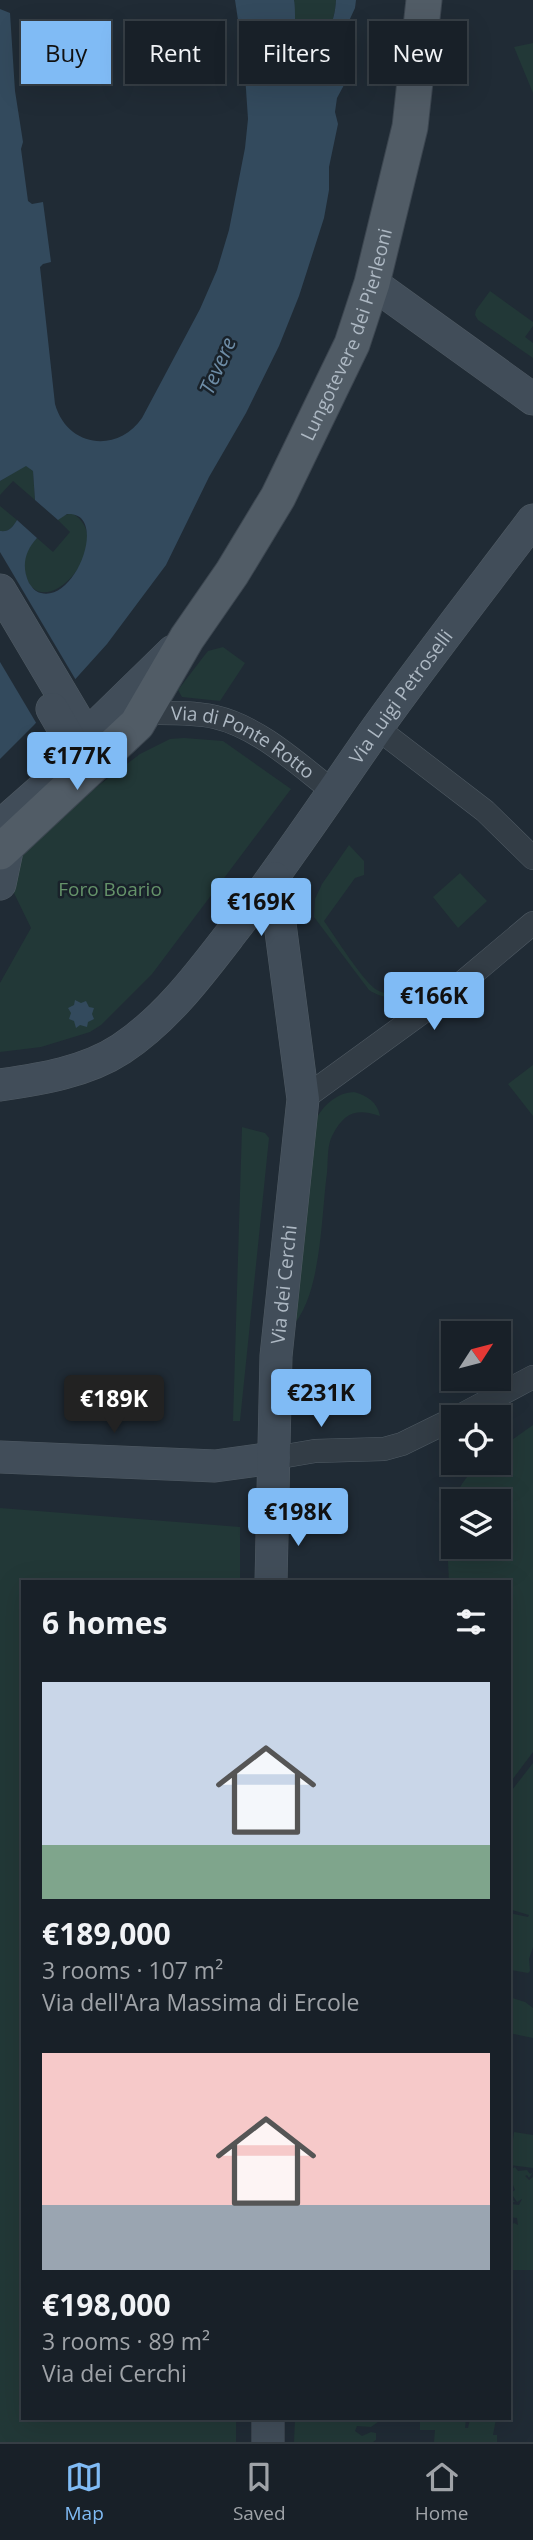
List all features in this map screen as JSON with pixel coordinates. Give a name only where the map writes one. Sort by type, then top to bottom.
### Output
[{"type":"main road","name":"Lungotevere dei Pierleoni","points":[[3,842],[121,741],[145,713],[187,638],[232,573],[278,497],[352,344],[372,283],[410,127],[424,0]]},
{"type":"main road","points":[[372,283],[533,398]]},
{"type":"main road","name":"Via Luigi Petroselli","points":[[0,1085],[39,1079],[89,1065],[120,1050],[174,1004],[274,878],[377,728],[533,520]]},
{"type":"main road","points":[[0,590],[71,726],[72,750],[66,765],[3,842],[0,884]]},
{"type":"main road","points":[[0,621],[71,726],[83,728],[94,728],[187,638]]},
{"type":"main road","name":"Via dei Cerchi","points":[[271,1580],[277,1344],[302,1106],[274,878]]},
{"type":"main road","points":[[0,1457],[215,1466],[274,1458]]},
{"type":"main road","points":[[268,2420],[268,2442]]},
{"type":"street","name":"Via di Ponte Rotto","points":[[145,713],[193,714],[229,721],[273,746],[334,792]]},
{"type":"street","points":[[377,728],[474,802],[533,858]]},
{"type":"street","points":[[302,1106],[448,994],[533,923]]},
{"type":"street","points":[[480,1405],[533,1377]]},
{"type":"street","points":[[274,1458],[315,1451],[384,1449],[402,1444],[441,1425]]},
{"type":"green space","points":[[294,0],[336,0],[332,21],[295,21]]},
{"type":"green space","points":[[533,43],[533,93],[514,47]]},
{"type":"green space","points":[[490,291],[533,322],[525,337],[533,343],[533,358],[478,320],[476,310]]},
{"type":"green space","points":[[26,465],[33,471],[35,500],[13,481],[0,495],[0,481]]},
{"type":"green space","points":[[0,506],[17,520],[6,531],[0,531]]},
{"type":"green space","points":[[72,513],[85,527],[88,543],[83,561],[59,588],[45,592],[33,588],[24,567],[28,550],[37,538],[53,552],[70,532],[58,520]]},
{"type":"green space","points":[[223,647],[245,663],[220,701],[182,697],[178,690],[208,651]]},
{"type":"green space","name":"Foro Boario","points":[[170,739],[223,741],[291,789],[152,974],[101,1025],[90,1032],[41,1047],[0,1052],[0,983],[31,928],[14,893],[13,882],[22,854],[94,789],[140,754]]},
{"type":"green space","points":[[349,845],[364,861],[364,875],[355,878],[324,921],[371,986],[381,992],[391,993],[400,992],[413,985],[413,991],[390,997],[369,990],[314,917],[315,899],[322,884]]},
{"type":"green space","points":[[460,873],[487,901],[458,928],[433,897]]},
{"type":"green space","points":[[533,1065],[533,1116],[508,1084]]},
{"type":"green space","points":[[354,1092],[371,1100],[380,1116],[364,1112],[352,1114],[341,1122],[332,1136],[328,1149],[321,1233],[314,1277],[301,1315],[290,1329],[317,1117],[332,1100],[342,1094]]},
{"type":"green space","points":[[242,1127],[265,1133],[269,1138],[240,1421],[233,1421]]},
{"type":"green space","points":[[533,1425],[533,1752],[511,1781],[511,1580],[449,1580],[448,1559],[511,1559],[511,1489],[460,1489],[469,1475],[511,1475],[511,1441]]},
{"type":"green space","points":[[0,1508],[240,1527],[240,1580],[21,1580],[21,2420],[236,2420],[236,2442],[0,2442]]},
{"type":"green space","points":[[533,1763],[533,1947],[528,1973],[511,1970],[511,1913],[529,1915],[511,1910],[511,1791]]},
{"type":"green space","points":[[511,1998],[533,2008],[533,2038],[511,2033]]},
{"type":"green space","points":[[514,2132],[533,2135],[533,2168],[511,2165]]},
{"type":"green space","points":[[515,2167],[518,2171],[527,2170],[530,2174],[533,2172],[529,2178],[525,2176],[529,2180],[533,2177],[533,2270],[511,2270],[511,2226],[514,2223],[518,2225],[517,2218],[511,2217],[511,2204],[519,2205],[522,2199],[517,2202],[511,2193],[515,2190],[513,2185],[511,2189],[511,2170]]},
{"type":"green space","points":[[295,2420],[381,2420],[371,2427],[357,2426],[355,2431],[362,2436],[376,2433],[376,2440],[373,2442],[294,2442]]},
{"type":"green space","points":[[401,2420],[466,2420],[465,2428],[468,2428],[470,2420],[496,2420],[493,2435],[497,2435],[497,2442],[434,2442],[435,2430],[420,2430],[420,2421]]},
{"type":"water","points":[[235,0],[294,0],[295,21],[239,21],[239,27]]},
{"type":"water","points":[[336,0],[356,0],[349,21],[332,21]]},
{"type":"water","name":"Tevere","points":[[0,9],[10,13],[15,91],[28,201],[32,204],[43,202],[51,262],[40,267],[55,404],[61,418],[81,437],[107,441],[132,429],[142,418],[200,309],[217,270],[229,230],[248,119],[246,84],[344,84],[337,98],[335,112],[338,124],[329,167],[329,190],[324,218],[299,296],[279,346],[246,413],[209,477],[166,565],[107,644],[0,759],[0,531],[10,529],[17,520],[37,538],[27,553],[25,571],[29,583],[41,593],[54,592],[66,584],[76,571],[87,540],[86,526],[79,517],[67,514],[58,520],[35,500],[33,471],[26,466],[0,481]]},
{"type":"water","points":[[75,1000],[81,1003],[86,1001],[89,1007],[94,1008],[94,1019],[88,1022],[87,1027],[80,1025],[76,1028],[74,1021],[69,1019],[71,1013],[68,1008],[74,1005]]},
{"type":"pier","points":[[0,552],[77,682],[38,726],[0,662]]}]
